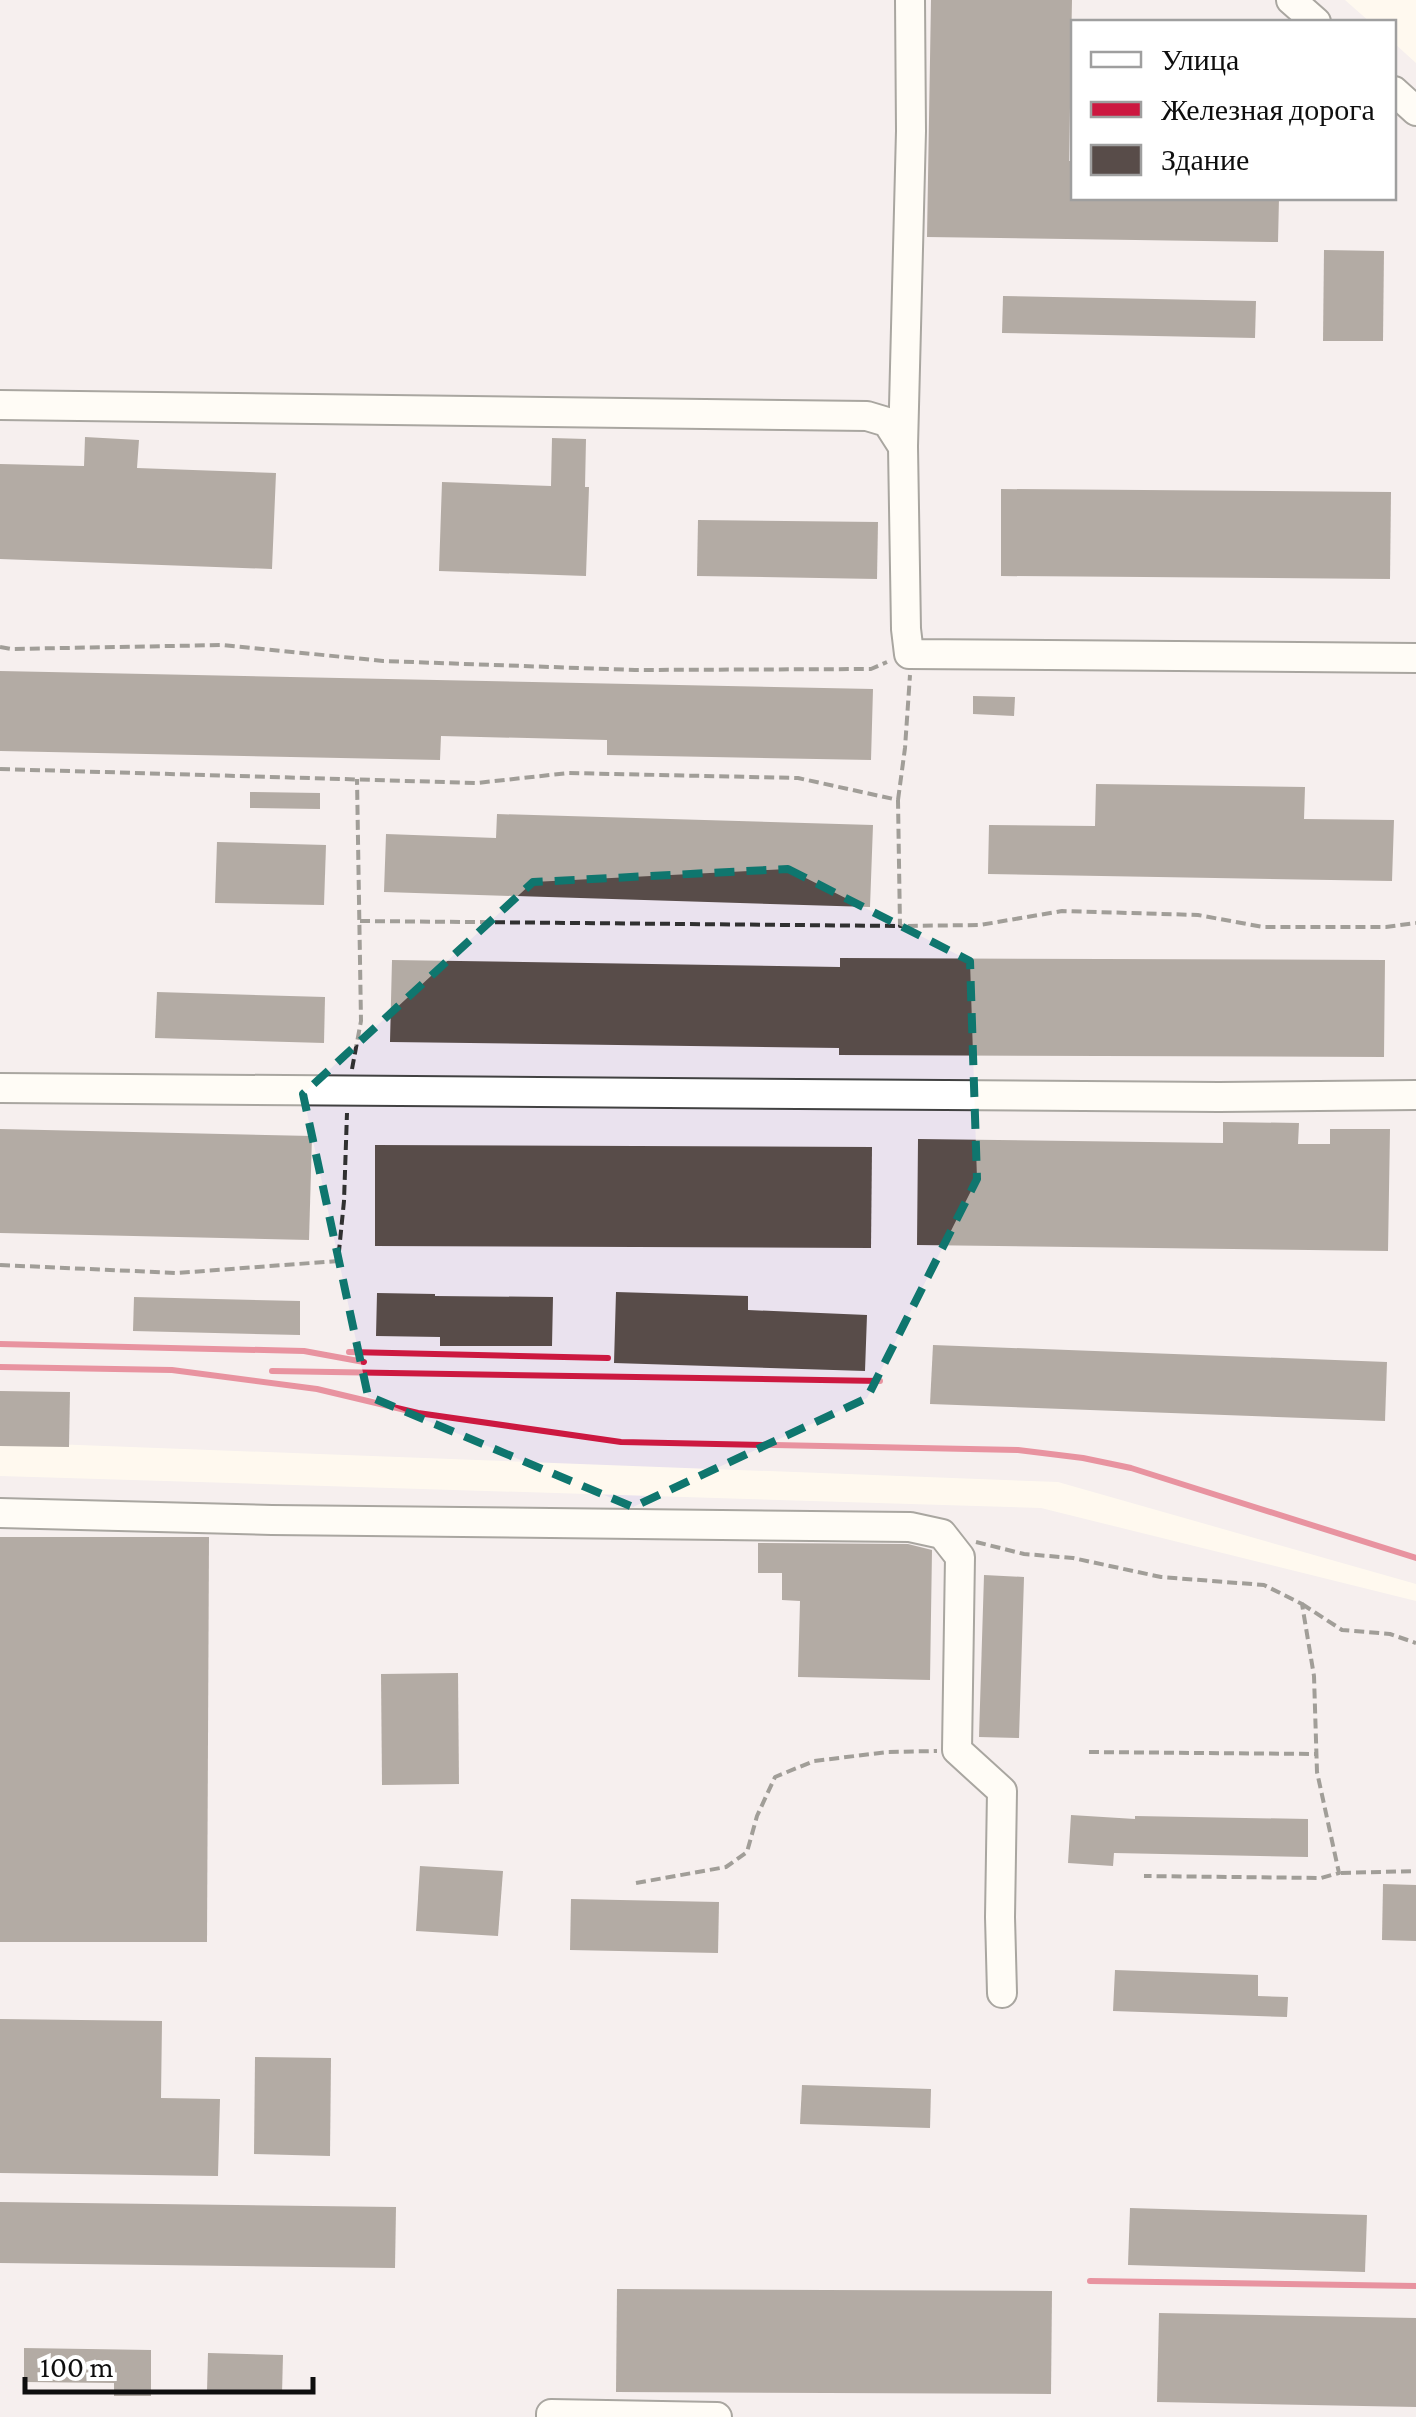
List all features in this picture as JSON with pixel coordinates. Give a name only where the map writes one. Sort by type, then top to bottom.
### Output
[{"type":"lane","points":[[910,0],[911,131],[903,447],[909,654],[1416,658]]},
{"type":"lane","points":[[1291,0],[1314,20]]},
{"type":"lane","points":[[1396,93],[1416,111]]},
{"type":"lane","points":[[0,405],[866,416],[888,422],[903,447]]},
{"type":"lane","points":[[0,1088],[1416,1095]]},
{"type":"lane","points":[[0,1513],[891,1527],[942,1534],[960,1557],[957,1750],[1002,1791],[1002,1992]]},
{"type":"lane","points":[[551,2417],[716,2417]]},
{"type":"path","points":[[0,647],[223,644],[383,661],[634,670],[871,668],[909,654],[905,748],[898,800],[900,926]]},
{"type":"path","points":[[0,769],[477,783],[568,772],[798,778],[898,800]]},
{"type":"path","points":[[0,1265],[177,1272],[338,1261],[348,1091],[362,1021],[358,779]]},
{"type":"path","points":[[360,921],[980,926],[1062,911],[1198,915],[1263,927],[1386,927],[1416,923]]},
{"type":"path","points":[[942,1534],[1024,1554],[1073,1558],[1161,1577],[1264,1584],[1342,1630],[1390,1634],[1416,1643]]},
{"type":"path","points":[[1302,1604],[1314,1676],[1317,1772],[1339,1873]]},
{"type":"path","points":[[636,1883],[726,1867],[747,1852],[757,1816],[775,1777],[814,1761],[888,1752],[957,1750]]},
{"type":"path","points":[[1089,1752],[1316,1754]]},
{"type":"path","points":[[1144,1876],[1321,1878],[1339,1873],[1416,1871]]},
{"type":"highlighted area","points":[[788,869],[970,961],[977,1179],[867,1398],[633,1507],[368,1396],[303,1094],[533,882]]},
{"type":"shaded area","points":[[0,0],[1345,0],[1368,20],[1071,20],[1071,200],[1396,200],[1396,45],[1416,63],[1416,1584],[1058,1482],[0,1442]]},
{"type":"shaded area","points":[[0,1476],[1041,1508],[1416,1601],[1416,2417],[0,2417]]},
{"type":"building","points":[[931,0],[1072,0],[1071,200],[1279,200],[1278,242],[927,237]]},
{"type":"building","points":[[1324,250],[1384,251],[1383,341],[1323,341]]},
{"type":"building","points":[[1003,296],[1256,301],[1255,338],[1002,333]]},
{"type":"building","points":[[85,437],[139,440],[137,468],[276,473],[272,569],[0,559],[0,464],[84,466]]},
{"type":"building","points":[[552,438],[586,439],[586,576],[439,571],[442,482],[551,486]]},
{"type":"building","points":[[1001,489],[1391,492],[1390,579],[1001,576]]},
{"type":"building","points":[[698,520],[878,522],[877,579],[697,576]]},
{"type":"building","points":[[0,671],[873,689],[871,760],[607,755],[607,740],[441,736],[440,760],[0,751]]},
{"type":"building","points":[[973,696],[1015,697],[1014,716],[973,714]]},
{"type":"building","points":[[1096,784],[1305,787],[1304,819],[1394,820],[1392,881],[988,874],[989,825],[1095,826]]},
{"type":"building","points":[[250,792],[320,793],[320,809],[250,808]]},
{"type":"building","points":[[497,814],[873,825],[870,907],[384,892],[386,834],[496,838]]},
{"type":"building","points":[[217,842],[326,845],[324,905],[215,903]]},
{"type":"building","points":[[840,958],[1385,960],[1384,1057],[839,1055],[839,1048],[390,1042],[392,960],[840,967]]},
{"type":"building","points":[[157,992],[325,997],[324,1043],[155,1038]]},
{"type":"building","points":[[1223,1122],[1299,1123],[1298,1144],[1330,1144],[1330,1129],[1390,1129],[1388,1251],[917,1245],[918,1139],[1223,1143]]},
{"type":"building","points":[[0,1129],[312,1136],[309,1240],[0,1233]]},
{"type":"building","points":[[375,1145],[872,1147],[871,1248],[375,1246]]},
{"type":"building","points":[[616,1292],[748,1296],[748,1310],[867,1315],[865,1371],[614,1363]]},
{"type":"building","points":[[377,1293],[553,1297],[552,1346],[440,1346],[440,1337],[376,1336]]},
{"type":"building","points":[[134,1297],[300,1301],[300,1335],[133,1331]]},
{"type":"building","points":[[933,1345],[1387,1362],[1385,1421],[930,1404]]},
{"type":"building","points":[[0,1391],[70,1392],[69,1447],[0,1446]]},
{"type":"building","points":[[0,1537],[209,1537],[207,1942],[0,1942]]},
{"type":"building","points":[[758,1543],[908,1544],[932,1550],[930,1680],[798,1677],[800,1601],[782,1600],[782,1573],[758,1573]]},
{"type":"building","points":[[984,1575],[1024,1577],[1019,1738],[979,1737]]},
{"type":"building","points":[[458,1673],[459,1784],[382,1785],[381,1674]]},
{"type":"building","points":[[1071,1815],[1308,1819],[1308,1857],[1114,1853],[1113,1866],[1068,1863]]},
{"type":"building","points":[[420,1866],[503,1871],[498,1936],[416,1931]]},
{"type":"building","points":[[1383,1884],[1416,1885],[1416,1941],[1382,1940]]},
{"type":"building","points":[[571,1899],[719,1902],[718,1953],[570,1950]]},
{"type":"building","points":[[1115,1970],[1258,1975],[1258,1996],[1288,1997],[1287,2017],[1113,2011]]},
{"type":"building","points":[[0,2019],[162,2021],[161,2098],[220,2099],[218,2176],[0,2173]]},
{"type":"building","points":[[255,2057],[331,2058],[330,2156],[254,2154]]},
{"type":"building","points":[[802,2085],[931,2089],[930,2128],[800,2124]]},
{"type":"building","points":[[0,2202],[396,2207],[395,2268],[0,2263]]},
{"type":"building","points":[[1130,2208],[1367,2215],[1365,2272],[1128,2265]]},
{"type":"building","points":[[617,2289],[1052,2291],[1051,2394],[616,2392]]},
{"type":"building","points":[[1159,2313],[1416,2318],[1416,2407],[1157,2402]]},
{"type":"building","points":[[24,2348],[151,2350],[151,2396],[114,2396],[114,2383],[24,2382]]},
{"type":"building","points":[[208,2353],[283,2355],[282,2394],[207,2391]]},
{"type":"railway","points":[[0,1344],[304,1351],[364,1362]]},
{"type":"railway","points":[[349,1352],[608,1358]]},
{"type":"railway","points":[[0,1367],[172,1370],[317,1389],[418,1413],[621,1442],[1018,1450],[1083,1458],[1131,1468],[1416,1558]]},
{"type":"railway","points":[[272,1371],[880,1381]]},
{"type":"railway","points":[[1090,2281],[1416,2286]]}]
